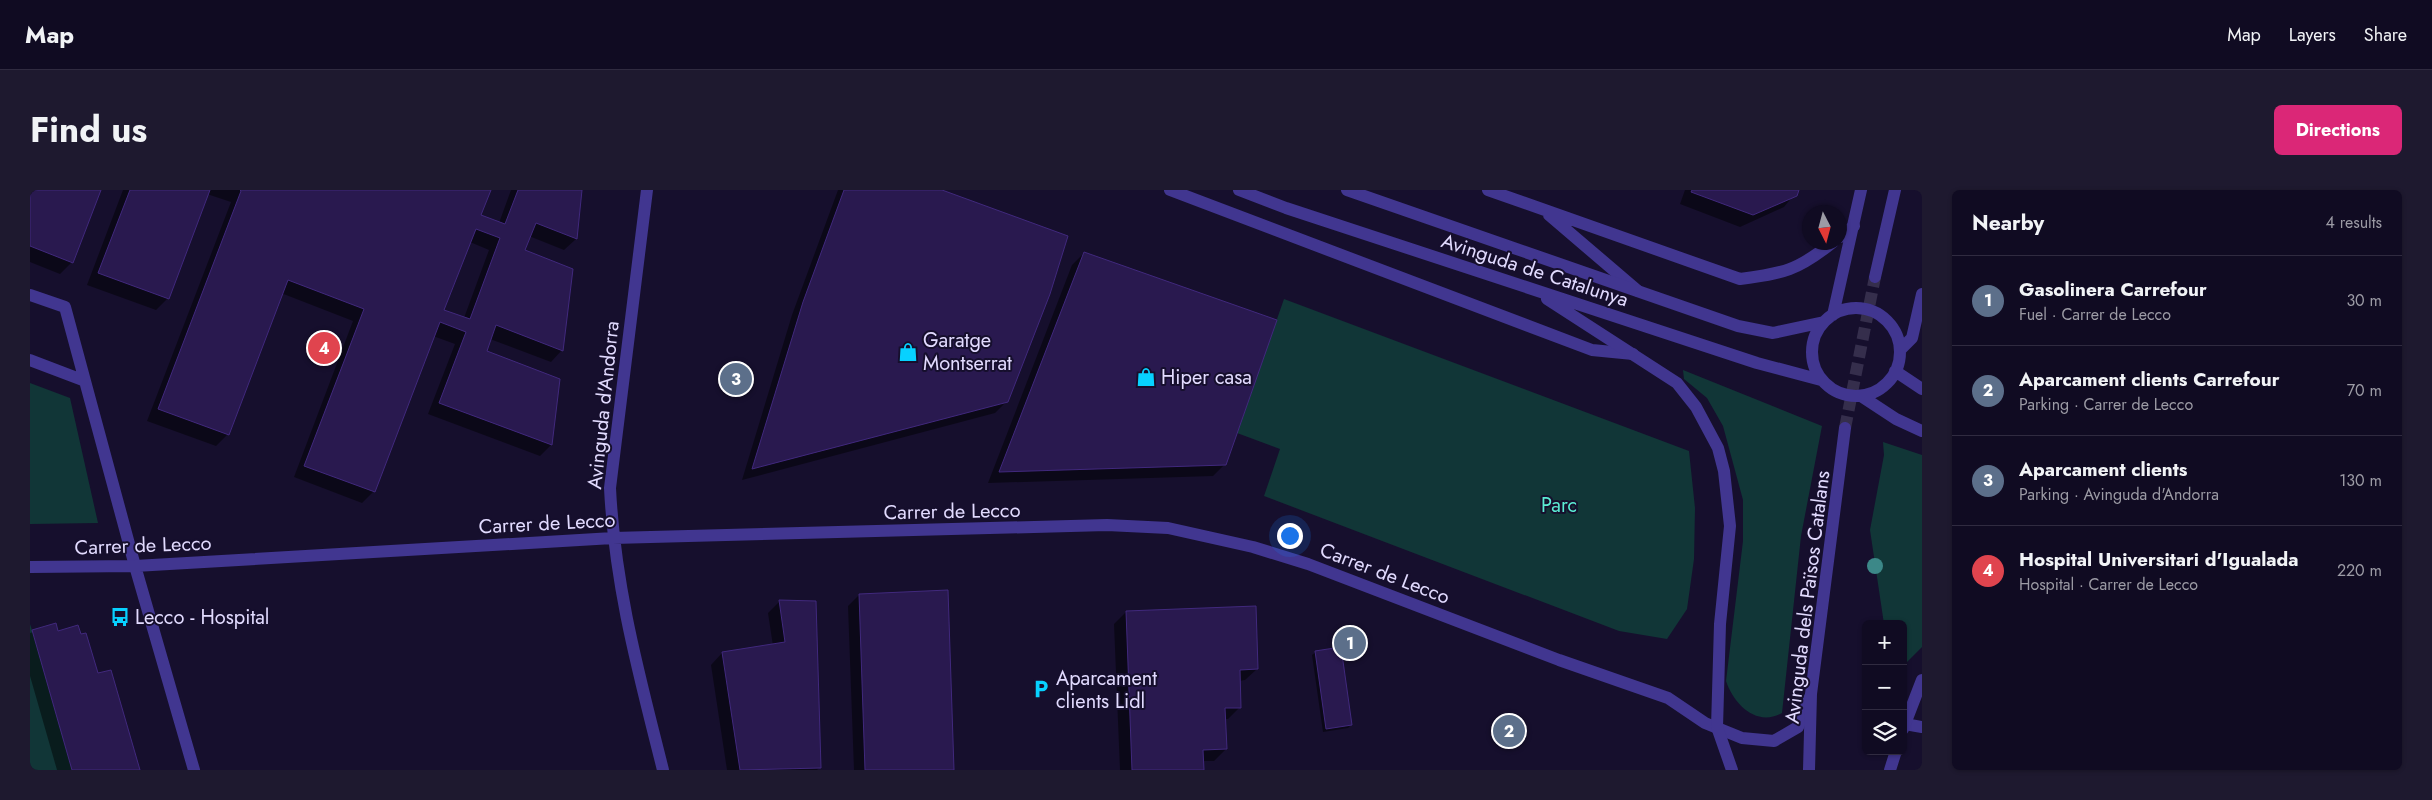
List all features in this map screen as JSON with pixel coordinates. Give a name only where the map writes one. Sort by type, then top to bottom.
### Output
[{"type":"street","name":"Avinguda d'Andorra","points":[[647,190],[610,488],[613,538],[626,620],[664,770]]},
{"type":"street","points":[[1170,190],[1592,350],[1633,354]]},
{"type":"street","name":"Avinguda de Catalunya","points":[[1239,190],[1286,208],[1757,363],[1821,380]]},
{"type":"street","name":"Avinguda de Catalunya","points":[[1347,190],[1738,326],[1773,333],[1828,318]]},
{"type":"street","points":[[1488,190],[1740,279],[1782,273],[1810,261],[1823,250]]},
{"type":"street","points":[[1828,318],[1852,308],[1872,311],[1881,316],[1894,331],[1900,350],[1895,371],[1885,385],[1870,394],[1861,396],[1839,393],[1821,380],[1812,360],[1813,339],[1828,318],[1854,226],[1860,190]]},
{"type":"street","points":[[1875,277],[1895,190]]},
{"type":"street","points":[[1543,210],[1638,291]]},
{"type":"street","points":[[1847,232],[1854,226]]},
{"type":"street","points":[[1532,289],[1677,383],[1706,424],[1718,448],[1724,471],[1730,526],[1720,624],[1717,727],[1732,770]]},
{"type":"street","points":[[1900,350],[1912,338],[1922,294]]},
{"type":"street","points":[[30,295],[65,307],[135,566],[194,770]]},
{"type":"street","points":[[30,360],[84,381]]},
{"type":"street","points":[[1895,371],[1922,389]]},
{"type":"street","points":[[1861,396],[1896,419],[1922,431]]},
{"type":"street","name":"Avinguda dels Països Catalans","points":[[1808,770],[1811,694],[1845,428]]},
{"type":"street","name":"Carrer de Lecco","points":[[30,567],[135,566],[613,538],[1107,525],[1168,528],[1253,547],[1308,564],[1559,660],[1668,698],[1705,722],[1742,738],[1774,741],[1798,726],[1811,694]]},
{"type":"street","points":[[1907,718],[1922,680]]},
{"type":"street","points":[[1907,726],[1922,727]]},
{"type":"street","points":[[1890,770],[1895,755]]},
{"type":"green space","name":"Parc","points":[[1284,299],[1689,451],[1695,508],[1694,559],[1687,609],[1667,639],[1619,631],[1264,496],[1280,449],[1237,433]]},
{"type":"green space","points":[[1683,370],[1822,426],[1801,536],[1782,713],[1773,717],[1755,715],[1748,711],[1735,698],[1726,681],[1743,541],[1743,500],[1723,426],[1707,398],[1684,379]]},
{"type":"green space","points":[[30,383],[70,398],[98,523],[30,524]]},
{"type":"green space","points":[[1883,442],[1922,455],[1922,647],[1907,662],[1907,620],[1883,620],[1870,530],[1884,455]]},
{"type":"green space","points":[[30,624],[32,630],[72,770],[30,770]]},
{"type":"building","points":[[30,190],[101,190],[73,263],[30,246]]},
{"type":"building","points":[[130,190],[210,190],[169,299],[98,273]]},
{"type":"building","points":[[491,190],[481,215],[505,224],[518,190],[582,190],[577,239],[536,223],[525,250],[573,269],[563,351],[496,325],[487,351],[560,379],[552,445],[439,403],[466,332],[440,322],[375,492],[304,466],[364,309],[288,280],[229,435],[158,409],[241,191]],"holes":[[[476,229],[500,238],[470,319],[444,310]]]},
{"type":"building","name":"Garatge Montserrat","points":[[844,190],[942,190],[1068,236],[1050,294],[1008,402],[752,469],[803,302]]},
{"type":"building","points":[[1692,190],[1799,190],[1797,196],[1753,215],[1691,192]]},
{"type":"building","name":"Hiper casa","points":[[1084,252],[1277,320],[1226,465],[999,472]]},
{"type":"building","points":[[948,590],[954,770],[865,770],[859,594]]},
{"type":"building","points":[[779,600],[816,601],[821,768],[740,770],[722,652],[785,642]]},
{"type":"building","points":[[1256,606],[1258,669],[1240,670],[1241,708],[1225,708],[1227,749],[1203,750],[1204,770],[1132,770],[1126,611]]},
{"type":"building","points":[[56,623],[58,631],[78,625],[81,634],[86,633],[98,673],[111,670],[140,770],[72,770],[32,630]]},
{"type":"building","points":[[1341,647],[1352,725],[1326,729],[1315,651]]},
{"type":"tunnel","points":[[1845,428],[1875,277]]},
{"type":"place","name":"Hospital Universitari d'Igualada","points":[[324,348]]},
{"type":"place","name":"Garatge Montserrat","points":[[908,352]]},
{"type":"place","name":"Hiper casa","points":[[1146,377]]},
{"type":"place","name":"Aparcament clients","points":[[736,379]]},
{"type":"place","name":"Lecco - Hospital","points":[[120,617]]},
{"type":"place","name":"Gasolinera Carrefour","points":[[1350,643]]},
{"type":"place","name":"Aparcament clients Lidl","points":[[1041,689]]},
{"type":"place","name":"Aparcament clients Carrefour","points":[[1509,731]]}]
